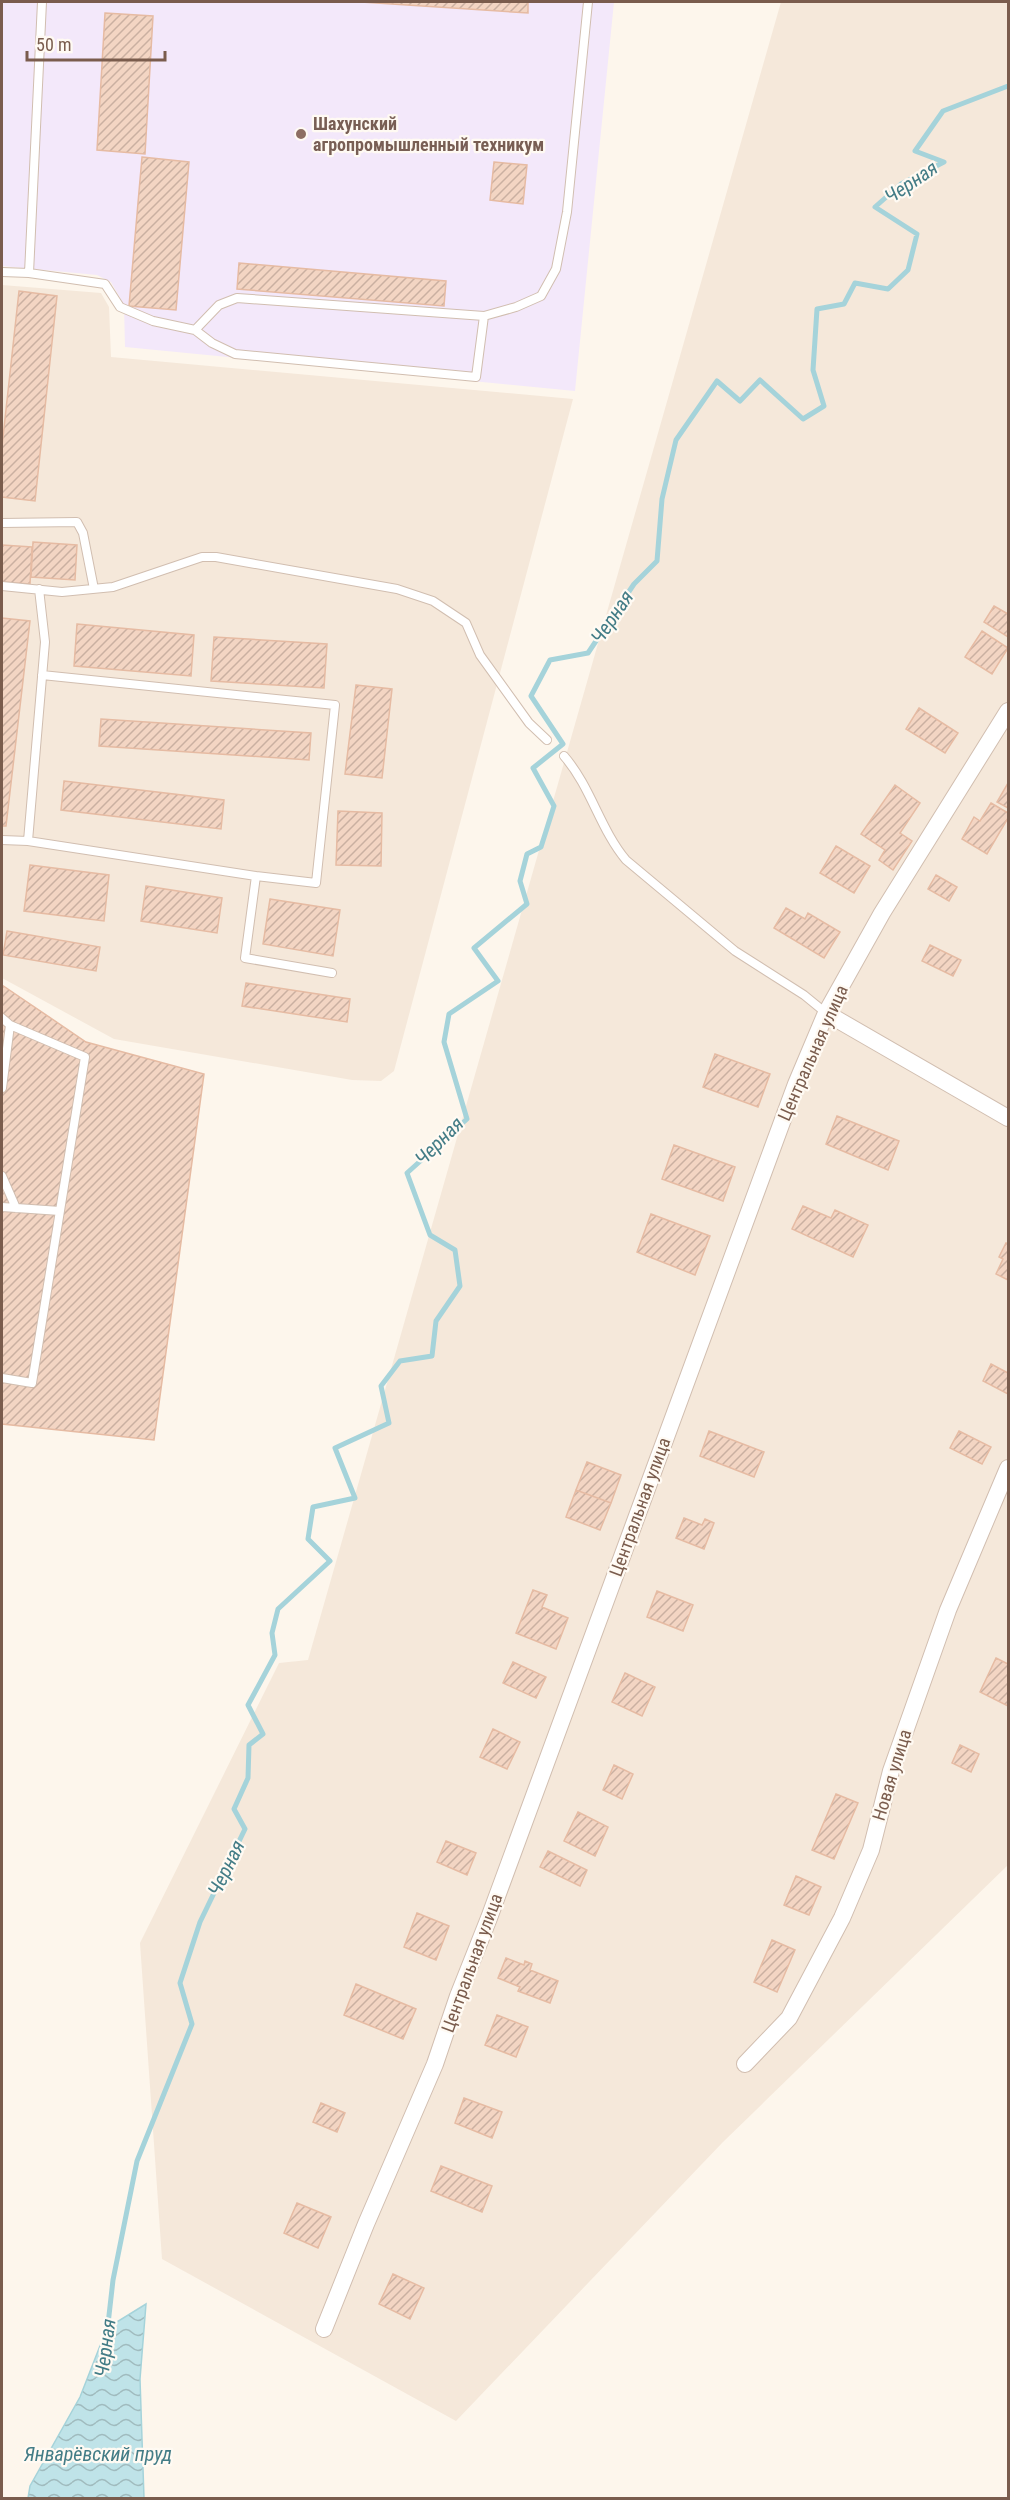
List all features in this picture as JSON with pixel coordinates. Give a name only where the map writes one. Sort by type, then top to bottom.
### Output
[{"type":"street","name":"Центральная улица","points":[[324,2329],[366,2224],[435,2064],[458,1996],[493,1907],[776,1139],[826,1013],[882,914],[1008,711]]},
{"type":"street","points":[[826,1013],[1008,1118]]},
{"type":"street","name":"Новая улица","points":[[745,2064],[789,2018],[842,1918],[871,1850],[891,1770],[948,1610],[1008,1468]]},
{"type":"lane","points":[[29,273],[42,2]]},
{"type":"lane","points":[[195,330],[219,305],[237,298],[484,316],[516,307],[541,296],[556,269],[567,212],[588,2]]},
{"type":"lane","points":[[2,272],[29,273],[105,284],[120,307],[153,321],[195,330],[213,343],[235,354],[476,377],[484,316]]},
{"type":"lane","points":[[2,523],[76,522],[83,532],[94,589]]},
{"type":"lane","points":[[2,585],[62,592],[113,587],[202,557],[216,557],[397,589],[433,601],[466,623],[480,655],[529,723],[547,740]]},
{"type":"lane","points":[[28,841],[45,642],[39,590]]},
{"type":"lane","points":[[2,840],[28,841],[316,883],[335,705],[42,675]]},
{"type":"lane","points":[[564,756],[577,771],[613,844],[626,860],[735,951],[804,995],[826,1013]]},
{"type":"lane","points":[[256,876],[245,958],[332,973]]},
{"type":"lane","points":[[2,1018],[10,1025],[85,1057],[32,1383],[2,1378]]},
{"type":"lane","points":[[2,1088],[10,1025]]},
{"type":"lane","points":[[2,1176],[16,1208]]},
{"type":"lane","points":[[2,1208],[60,1211]]},
{"type":"shaded area","name":"Шахунский агропромышленный техникум","points":[[2,2],[614,2],[575,391],[125,347],[124,305],[111,282],[97,275],[2,266]]},
{"type":"shaded area","points":[[781,2],[1008,2],[1008,1865],[723,2142],[456,2421],[162,2259],[140,1943],[279,1663],[308,1660]]},
{"type":"shaded area","points":[[2,285],[101,293],[109,307],[111,357],[573,399],[394,1071],[381,1081],[352,1080],[114,1039],[2,978]]},
{"type":"water","name":"Январёвский пруд","points":[[146,2304],[140,2379],[144,2498],[28,2498],[30,2486],[80,2397],[107,2328]]},
{"type":"building","points":[[361,2],[528,2],[528,13]]},
{"type":"building","points":[[105,13],[153,16],[145,154],[97,150]]},
{"type":"building","points":[[142,157],[189,162],[176,310],[129,306]]},
{"type":"building","points":[[494,162],[527,165],[523,204],[490,200]]},
{"type":"building","points":[[239,263],[446,281],[444,306],[237,289]]},
{"type":"building","points":[[19,291],[57,296],[35,501],[2,497],[2,446]]},
{"type":"building","points":[[33,542],[77,545],[75,580],[31,577]]},
{"type":"building","points":[[2,545],[32,547],[30,584],[2,582]]},
{"type":"building","points":[[994,606],[1008,614],[1008,637],[984,622]]},
{"type":"building","points":[[2,618],[30,621],[6,826],[2,826]]},
{"type":"building","points":[[77,624],[194,635],[191,676],[74,666]]},
{"type":"building","points":[[982,631],[1008,648],[992,674],[965,657]]},
{"type":"building","points":[[214,637],[327,644],[324,688],[211,681]]},
{"type":"building","points":[[356,685],[392,689],[382,778],[345,774]]},
{"type":"building","points":[[919,708],[958,733],[945,753],[906,729]]},
{"type":"building","points":[[101,719],[311,733],[309,760],[99,746]]},
{"type":"building","points":[[64,781],[224,800],[221,829],[61,810]]},
{"type":"building","points":[[1008,783],[1008,808],[997,802]]},
{"type":"building","points":[[895,785],[920,803],[900,833],[912,841],[893,870],[879,860],[885,850],[861,834]]},
{"type":"building","points":[[991,803],[1008,813],[1008,818],[987,854],[962,839],[974,817],[980,821]]},
{"type":"building","points":[[338,811],[382,813],[381,866],[336,865]]},
{"type":"building","points":[[836,846],[870,866],[854,893],[820,873]]},
{"type":"building","points":[[30,865],[109,875],[104,921],[24,911]]},
{"type":"building","points":[[936,875],[957,887],[949,901],[928,889]]},
{"type":"building","points":[[146,886],[222,898],[217,933],[141,921]]},
{"type":"building","points":[[270,899],[340,910],[333,956],[263,944]]},
{"type":"building","points":[[786,908],[805,919],[808,913],[840,932],[824,958],[774,928]]},
{"type":"building","points":[[7,931],[100,947],[96,971],[3,955]]},
{"type":"building","points":[[930,945],[961,960],[953,976],[922,961]]},
{"type":"building","points":[[246,983],[350,999],[347,1022],[242,1006]]},
{"type":"building","points":[[2,985],[86,1042],[204,1074],[154,1440],[2,1424]]},
{"type":"building","points":[[715,1054],[770,1074],[758,1107],[703,1087]]},
{"type":"building","points":[[837,1116],[899,1141],[888,1170],[826,1144]]},
{"type":"building","points":[[674,1145],[735,1167],[723,1201],[662,1179]]},
{"type":"building","points":[[803,1206],[831,1218],[835,1210],[868,1225],[853,1257],[792,1229]]},
{"type":"building","points":[[651,1214],[710,1236],[695,1275],[637,1252]]},
{"type":"building","points":[[1006,1243],[1008,1244],[1008,1280],[996,1274],[1003,1259],[999,1257]]},
{"type":"building","points":[[991,1364],[1008,1373],[1008,1394],[983,1381]]},
{"type":"building","points":[[709,1431],[764,1452],[754,1477],[700,1456]]},
{"type":"building","points":[[959,1431],[991,1447],[982,1464],[950,1448]]},
{"type":"building","points":[[587,1462],[621,1475],[611,1503],[576,1490]]},
{"type":"building","points":[[576,1490],[611,1503],[600,1530],[566,1517]]},
{"type":"building","points":[[684,1518],[702,1525],[705,1519],[714,1523],[704,1549],[676,1538]]},
{"type":"building","points":[[533,1590],[547,1595],[542,1607],[568,1618],[556,1649],[516,1633]]},
{"type":"building","points":[[657,1591],[693,1605],[683,1631],[647,1617]]},
{"type":"building","points":[[996,1658],[1008,1664],[1008,1706],[980,1692]]},
{"type":"building","points":[[513,1662],[546,1677],[536,1698],[503,1683]]},
{"type":"building","points":[[625,1673],[655,1687],[642,1716],[612,1702]]},
{"type":"building","points":[[493,1729],[520,1742],[507,1769],[480,1757]]},
{"type":"building","points":[[960,1745],[979,1754],[971,1772],[952,1763]]},
{"type":"building","points":[[614,1765],[633,1774],[622,1799],[603,1790]]},
{"type":"building","points":[[836,1794],[858,1803],[834,1859],[812,1850]]},
{"type":"building","points":[[578,1812],[608,1827],[595,1856],[564,1841]]},
{"type":"building","points":[[446,1841],[476,1853],[467,1875],[437,1862]]},
{"type":"building","points":[[548,1851],[587,1870],[580,1886],[540,1867]]},
{"type":"building","points":[[796,1876],[821,1887],[809,1915],[784,1905]]},
{"type":"building","points":[[417,1913],[449,1926],[436,1960],[404,1947]]},
{"type":"building","points":[[772,1940],[795,1950],[777,1992],[754,1982]]},
{"type":"building","points":[[506,1958],[524,1965],[525,1961],[532,1964],[530,1970],[558,1981],[550,2003],[518,1991],[520,1987],[498,1978]]},
{"type":"building","points":[[356,1984],[416,2009],[403,2039],[344,2015]]},
{"type":"building","points":[[497,2015],[528,2027],[516,2057],[485,2045]]},
{"type":"building","points":[[464,2098],[502,2112],[492,2138],[455,2123]]},
{"type":"building","points":[[321,2103],[345,2113],[337,2132],[313,2122]]},
{"type":"building","points":[[441,2166],[492,2186],[482,2212],[431,2191]]},
{"type":"building","points":[[297,2203],[331,2217],[318,2248],[284,2233]]},
{"type":"building","points":[[393,2274],[424,2288],[410,2319],[379,2304]]},
{"type":"waterway","name":"Черная","points":[[107,2333],[113,2280],[137,2161],[192,2024],[180,1983],[200,1922],[245,1829],[234,1809],[248,1778],[249,1745],[263,1734],[248,1705],[275,1655],[272,1633],[278,1609],[330,1561],[308,1539],[313,1507],[355,1498],[335,1448],[389,1423],[381,1386],[400,1361],[432,1356],[436,1321],[460,1286],[455,1250],[430,1235],[407,1173],[467,1119],[444,1042],[449,1014],[498,981],[474,948],[527,904],[520,881],[527,854],[541,847],[554,806],[533,768],[563,744],[531,696],[550,660],[588,653],[634,584],[657,561],[662,499],[676,440],[717,381],[740,401],[760,380],[803,419],[824,406],[813,370],[817,309],[844,304],[855,283],[888,289],[908,270],[917,234],[875,207],[901,184],[944,162],[915,151],[943,111],[1008,86]]},
{"type":"place","name":"Шахунский агропромышленный техникум","points":[[301,134]]}]
